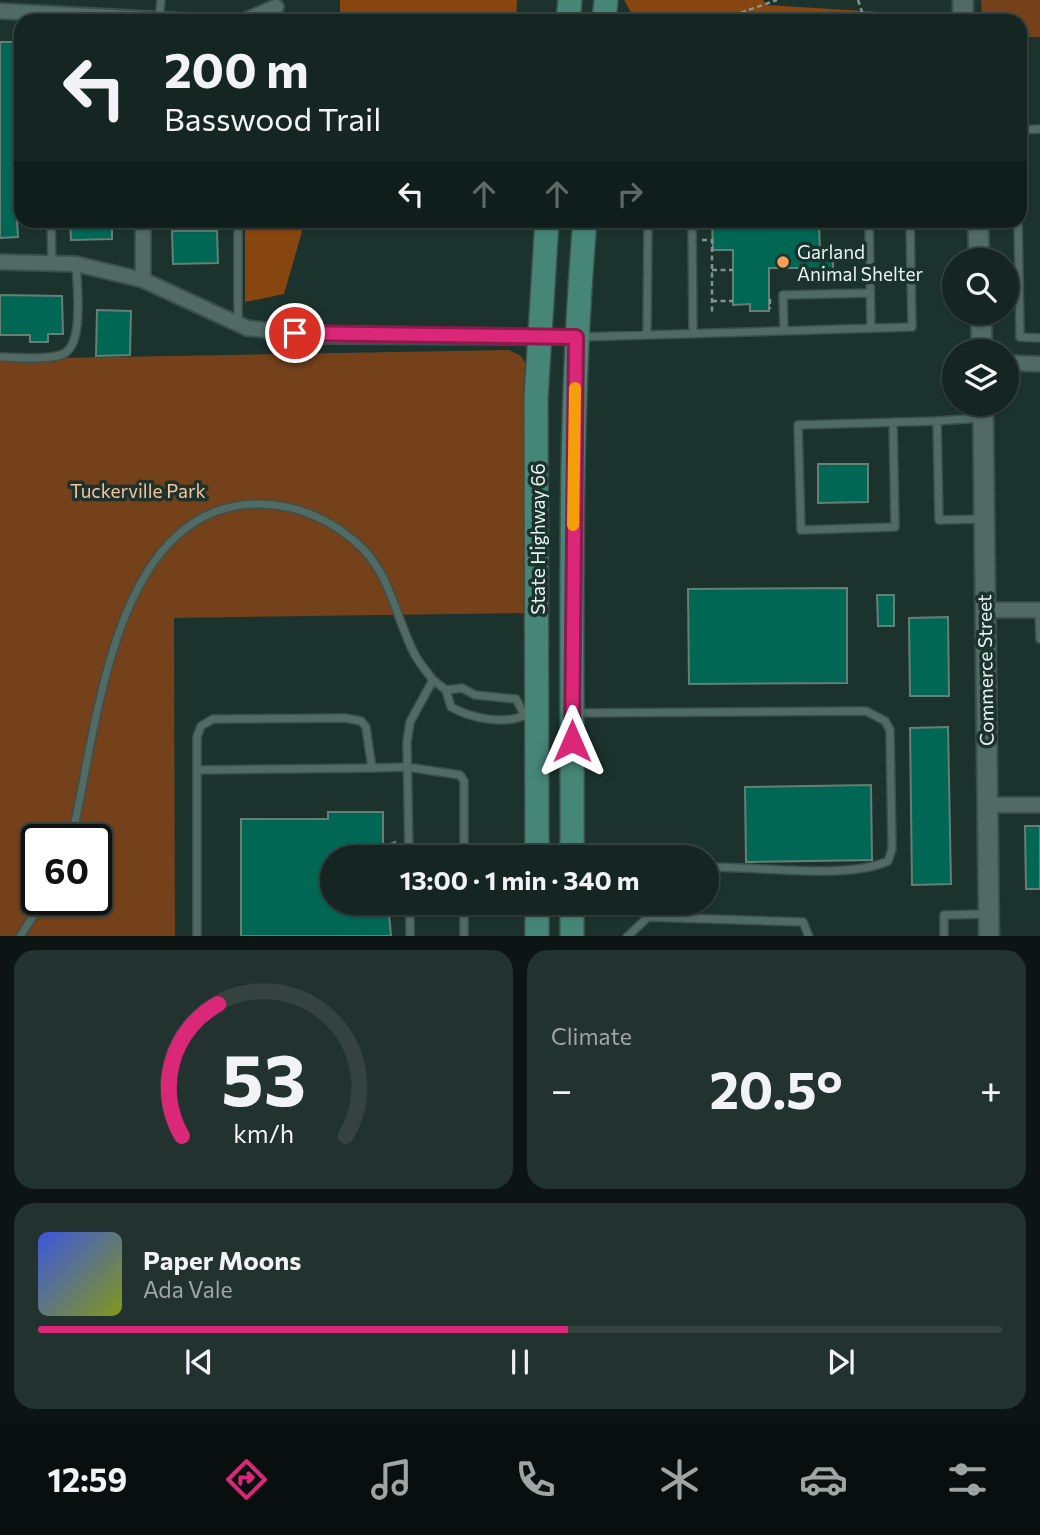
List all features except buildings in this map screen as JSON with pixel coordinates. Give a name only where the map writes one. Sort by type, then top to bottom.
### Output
[{"type":"main road","name":"State Highway 66","points":[[536,845],[531,716],[539,337],[546,228]]},
{"type":"main road","name":"State Highway 66","points":[[572,845],[576,337],[584,228]]},
{"type":"main road","points":[[531,716],[572,713]]},
{"type":"main road","points":[[537,915],[537,936]]},
{"type":"main road","points":[[572,915],[572,936]]},
{"type":"street","points":[[260,14],[276,7]]},
{"type":"street","points":[[0,11],[78,14]]},
{"type":"street","points":[[143,228],[143,280]]},
{"type":"street","points":[[978,228],[979,248]]},
{"type":"street","points":[[0,262],[76,264],[143,280],[247,328],[319,336],[576,337]]},
{"type":"street","points":[[1019,363],[1040,364]]},
{"type":"street","name":"Commerce Street","points":[[983,416],[989,936]]},
{"type":"street","points":[[984,610],[1040,610]]},
{"type":"street","points":[[987,805],[1040,805]]},
{"type":"lane","points":[[51,228],[52,263]]},
{"type":"lane","points":[[238,228],[238,324]]},
{"type":"lane","points":[[648,228],[648,335]]},
{"type":"lane","points":[[692,228],[692,333]]},
{"type":"lane","points":[[869,228],[870,328]]},
{"type":"lane","points":[[576,337],[912,327],[910,228]]},
{"type":"lane","points":[[1018,228],[1019,248]]},
{"type":"lane","points":[[0,357],[50,357],[64,354],[71,348],[77,335],[76,264]]},
{"type":"lane","points":[[1019,274],[1020,337],[1040,338]]},
{"type":"lane","points":[[784,331],[783,295],[870,293]]},
{"type":"lane","points":[[893,422],[895,527],[801,530],[798,425],[893,422],[937,421],[960,416]]},
{"type":"lane","points":[[937,421],[939,520],[983,519]]},
{"type":"lane","points":[[75,824],[116,637],[140,584],[170,542],[195,520],[236,505],[270,504],[306,511],[344,531],[366,552],[391,595],[415,655],[433,680],[446,690],[451,706],[481,718],[513,719],[531,716]]},
{"type":"lane","points":[[1040,610],[1040,639]]},
{"type":"lane","points":[[409,845],[407,766],[410,722],[433,680]]},
{"type":"lane","points":[[446,690],[462,688],[475,695],[516,699],[531,716]]},
{"type":"lane","points":[[572,713],[866,711],[885,721],[890,730],[892,823],[892,849],[888,861],[867,868],[719,868]]},
{"type":"lane","points":[[197,936],[197,737],[201,726],[213,719],[345,718],[361,721],[366,727],[372,768]]},
{"type":"lane","points":[[197,770],[407,766],[460,775],[464,781],[464,845]]},
{"type":"lane","points":[[944,936],[944,915],[989,914]]},
{"type":"lane","points":[[20,936],[33,915]]},
{"type":"lane","points":[[410,915],[410,936]]},
{"type":"lane","points":[[464,915],[464,936]]},
{"type":"lane","points":[[627,936],[648,917],[803,922],[809,936]]},
{"type":"path","points":[[737,14],[777,0]]},
{"type":"path","points":[[702,233],[701,240],[712,240],[712,312]]},
{"type":"path","points":[[712,270],[733,270]]},
{"type":"path","points":[[770,299],[770,309]]},
{"type":"path","points":[[712,301],[733,302]]},
{"type":"green space","points":[[981,0],[1040,0],[1040,37],[1027,37],[1027,14],[982,14]]},
{"type":"green space","name":"Tuckerville Park","points":[[509,350],[521,356],[527,366],[525,613],[174,618],[175,936],[0,936],[0,359]]},
{"type":"shaded area","points":[[340,0],[517,0],[516,14],[340,14]]},
{"type":"shaded area","points":[[624,0],[763,0],[766,5],[913,14],[632,14]]},
{"type":"shaded area","points":[[245,228],[303,228],[284,294],[245,302]]},
{"type":"slow traffic","points":[[573,525],[575,388]]},
{"type":"place","name":"Garland Animal Shelter","points":[[783,262]]},
{"type":"route","points":[[295,333],[319,336],[576,337],[572,741]]}]
